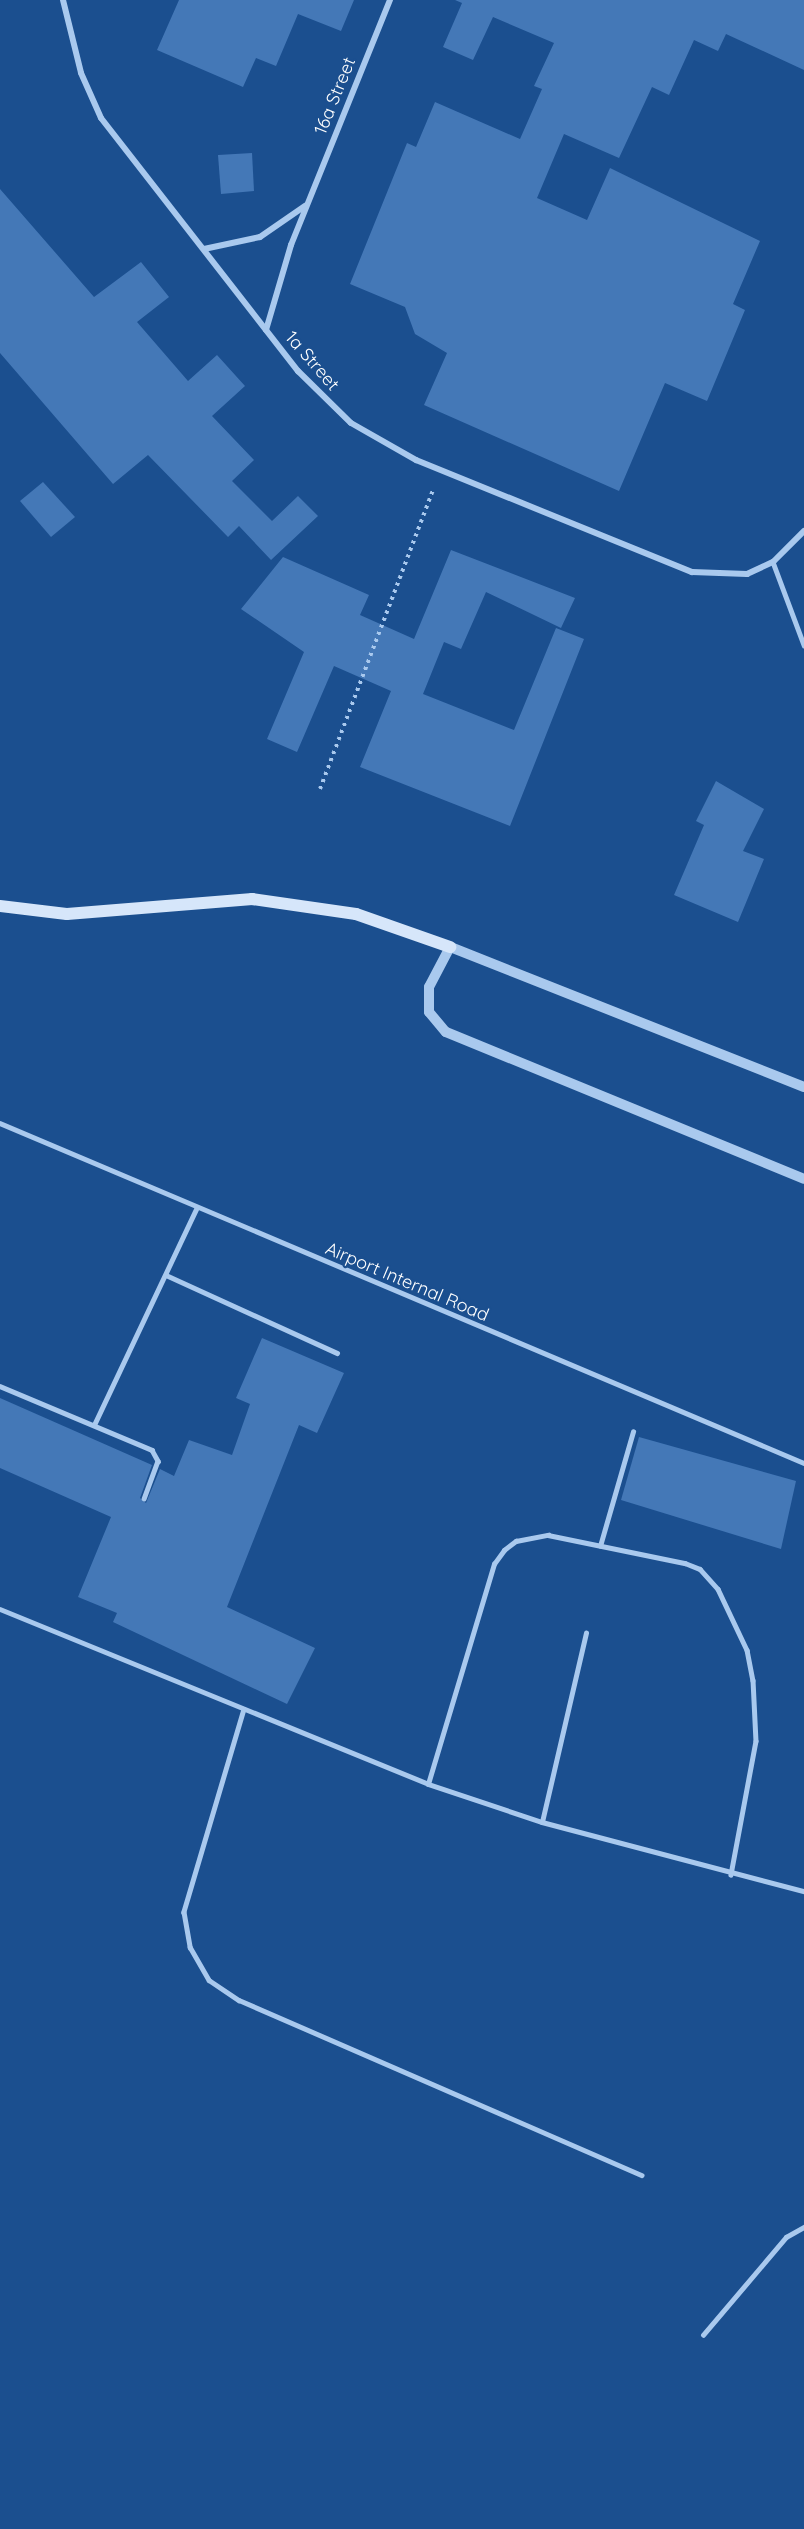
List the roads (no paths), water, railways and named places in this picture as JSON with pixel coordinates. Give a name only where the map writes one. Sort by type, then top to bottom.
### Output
[{"type":"main road","points":[[0,906],[67,914],[252,899],[356,914],[450,946]]},
{"type":"street","name":"1a Street","points":[[63,0],[81,73],[101,118],[266,330],[322,398],[351,423],[440,469],[692,572],[747,574],[773,562]]},
{"type":"street","name":"16a Street","points":[[266,330],[308,204],[390,0]]},
{"type":"street","points":[[204,249],[260,237],[308,204]]},
{"type":"street","points":[[773,562],[804,531]]},
{"type":"street","points":[[804,1087],[450,946],[426,999],[435,1023],[446,1032],[804,1179]]},
{"type":"lane","points":[[773,562],[804,645]]},
{"type":"lane","name":"Airport Internal Road","points":[[0,1123],[196,1209],[804,1463]]},
{"type":"lane","points":[[94,1425],[196,1209]]},
{"type":"lane","points":[[166,1275],[337,1353]]},
{"type":"lane","points":[[0,1386],[94,1425],[156,1455],[144,1499]]},
{"type":"lane","points":[[600,1546],[633,1432]]},
{"type":"lane","points":[[428,1784],[494,1564],[504,1550],[532,1536],[600,1546],[700,1569],[718,1589],[747,1650],[756,1741],[731,1875]]},
{"type":"lane","points":[[0,1609],[428,1784],[542,1822],[731,1875],[804,1891]]},
{"type":"lane","points":[[542,1822],[586,1633]]},
{"type":"lane","points":[[244,1709],[184,1912],[190,1947],[208,1980],[239,2000],[642,2175]]},
{"type":"lane","points":[[703,2335],[786,2236],[804,2227]]}]
